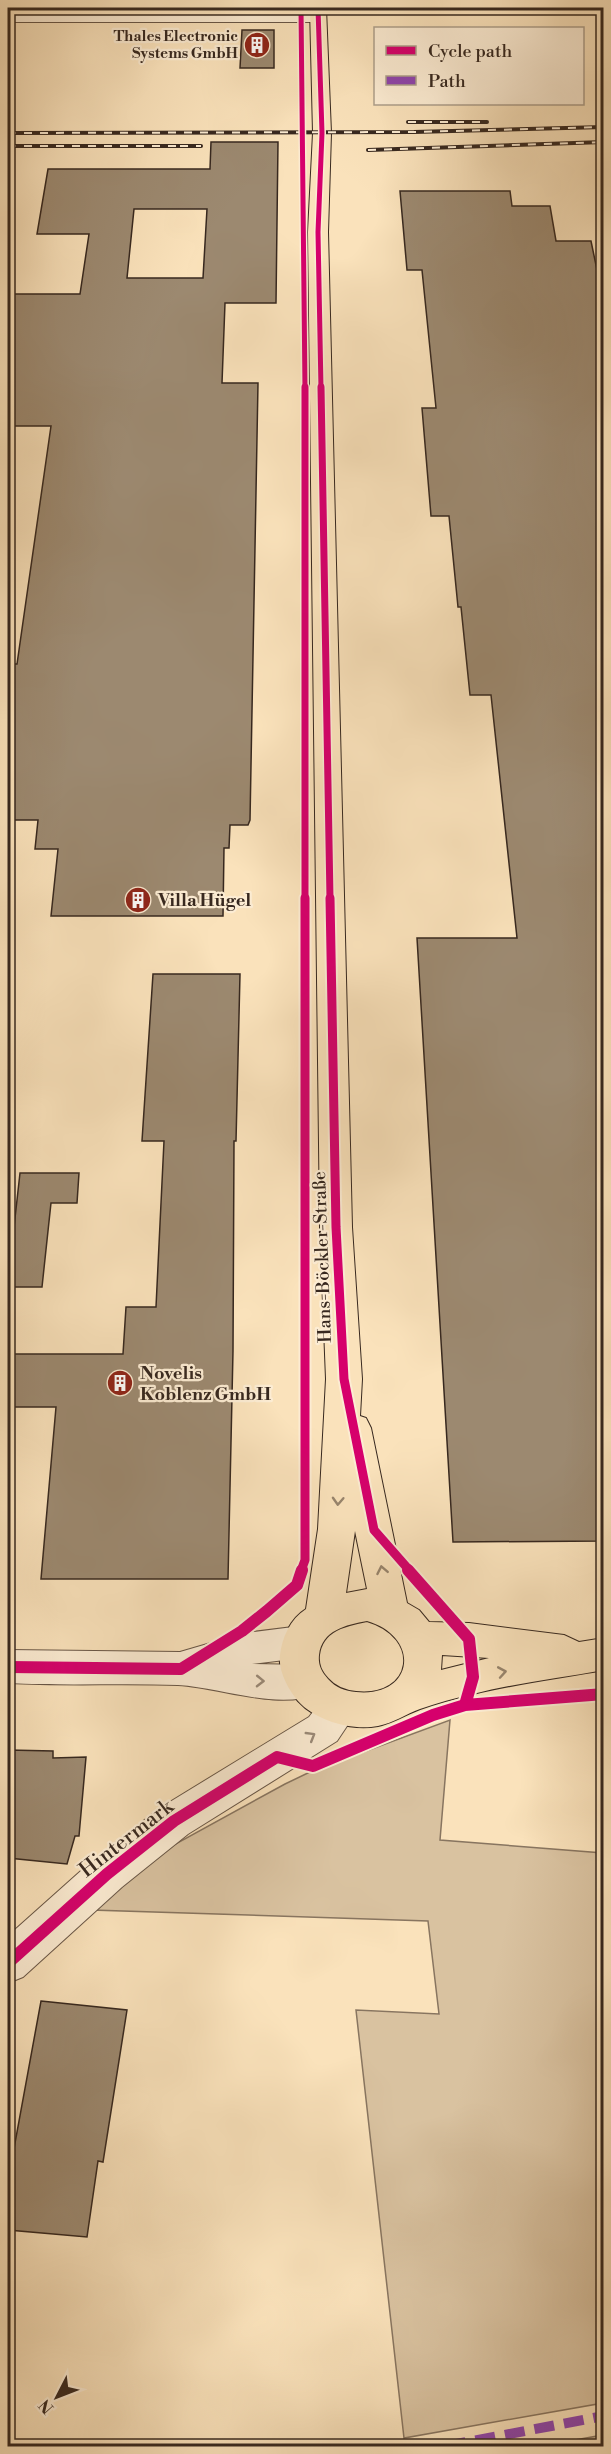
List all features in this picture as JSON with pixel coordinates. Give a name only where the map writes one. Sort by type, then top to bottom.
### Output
[{"type":"main road","name":"Hans-Böckler-Straße","points":[[312,1628],[337,1528],[344,1379],[336,1227],[318,243],[322,133],[318,12]]},
{"type":"main road","name":"Hans-Böckler-Straße","points":[[344,1379],[390,1611]]},
{"type":"main road","points":[[367,1605],[390,1611],[407,1622],[419,1638],[424,1653],[423,1670],[416,1685],[405,1697],[394,1704],[376,1710],[357,1711],[339,1708],[319,1697],[306,1682],[298,1655],[312,1628],[345,1606],[367,1605]]},
{"type":"main road","points":[[419,1638],[469,1638],[599,1655]]},
{"type":"main road","points":[[405,1697],[473,1677],[599,1655]]},
{"type":"street","points":[[8,17],[318,12]]},
{"type":"street","points":[[181,1669],[312,1628]]},
{"type":"street","points":[[8,1667],[181,1669],[247,1681],[306,1682]]},
{"type":"street","name":"Hintermark","points":[[8,1962],[107,1874],[174,1821],[323,1729],[339,1708]]},
{"type":"shaded area","points":[[450,1720],[440,1840],[603,1853],[603,2403],[404,2438],[356,2010],[439,2014],[428,1921],[92,1910],[159,1853],[285,1784],[312,1771]]},
{"type":"shaded area","points":[[603,2435],[603,2446],[542,2446]]},
{"type":"building","points":[[242,30],[274,30],[274,68],[240,68]]},
{"type":"building","points":[[211,142],[278,142],[276,303],[225,303],[222,383],[258,383],[250,820],[248,825],[230,825],[229,848],[224,848],[223,916],[51,916],[58,849],[35,849],[38,820],[8,820],[8,664],[17,664],[51,426],[8,426],[8,294],[80,294],[89,234],[37,234],[48,169],[210,169]],"holes":[[[134,209],[207,209],[203,278],[127,278]]]},
{"type":"building","points":[[400,191],[510,191],[512,206],[550,206],[556,241],[591,241],[603,299],[603,1541],[453,1542],[417,938],[517,938],[491,695],[470,695],[449,516],[431,516],[422,408],[436,408],[422,270],[407,270]]},
{"type":"building","name":"Novelis Koblenz GmbH","points":[[153,974],[240,974],[236,1141],[234,1141],[233,1351],[228,1579],[41,1579],[56,1407],[8,1407],[8,1354],[123,1354],[126,1307],[156,1307],[164,1141],[142,1141]]},
{"type":"building","points":[[20,1173],[79,1173],[77,1203],[51,1203],[42,1287],[8,1287],[8,1227],[14,1227]]},
{"type":"building","points":[[8,1750],[53,1751],[53,1758],[86,1757],[79,1836],[75,1836],[67,1864],[8,1858]]},
{"type":"building","points":[[41,2001],[127,2010],[103,2162],[98,2161],[87,2237],[8,2230],[8,2154],[13,2154]]},
{"type":"railway","points":[[408,122],[487,122]]},
{"type":"railway","points":[[8,133],[414,132],[604,127]]},
{"type":"railway","points":[[368,150],[604,142]]},
{"type":"railway","points":[[8,146],[201,146]]},
{"type":"marked path","points":[[446,2446],[604,2416]]},
{"type":"cycle path","points":[[8,1667],[181,1669],[242,1631],[297,1585],[305,1560],[305,274],[301,8]]},
{"type":"cycle path","points":[[8,1963],[107,1874],[174,1821],[277,1757],[313,1766],[433,1715],[465,1705],[473,1677],[469,1639],[374,1530],[344,1379],[336,1227],[318,232],[322,133],[318,8]]},
{"type":"cycle path","points":[[465,1705],[604,1694]]},
{"type":"place","name":"Thales Electronic Systems GmbH","points":[[257,45]]},
{"type":"place","name":"Villa Hügel","points":[[138,900]]},
{"type":"place","name":"Novelis Koblenz GmbH","points":[[120,1383]]}]
